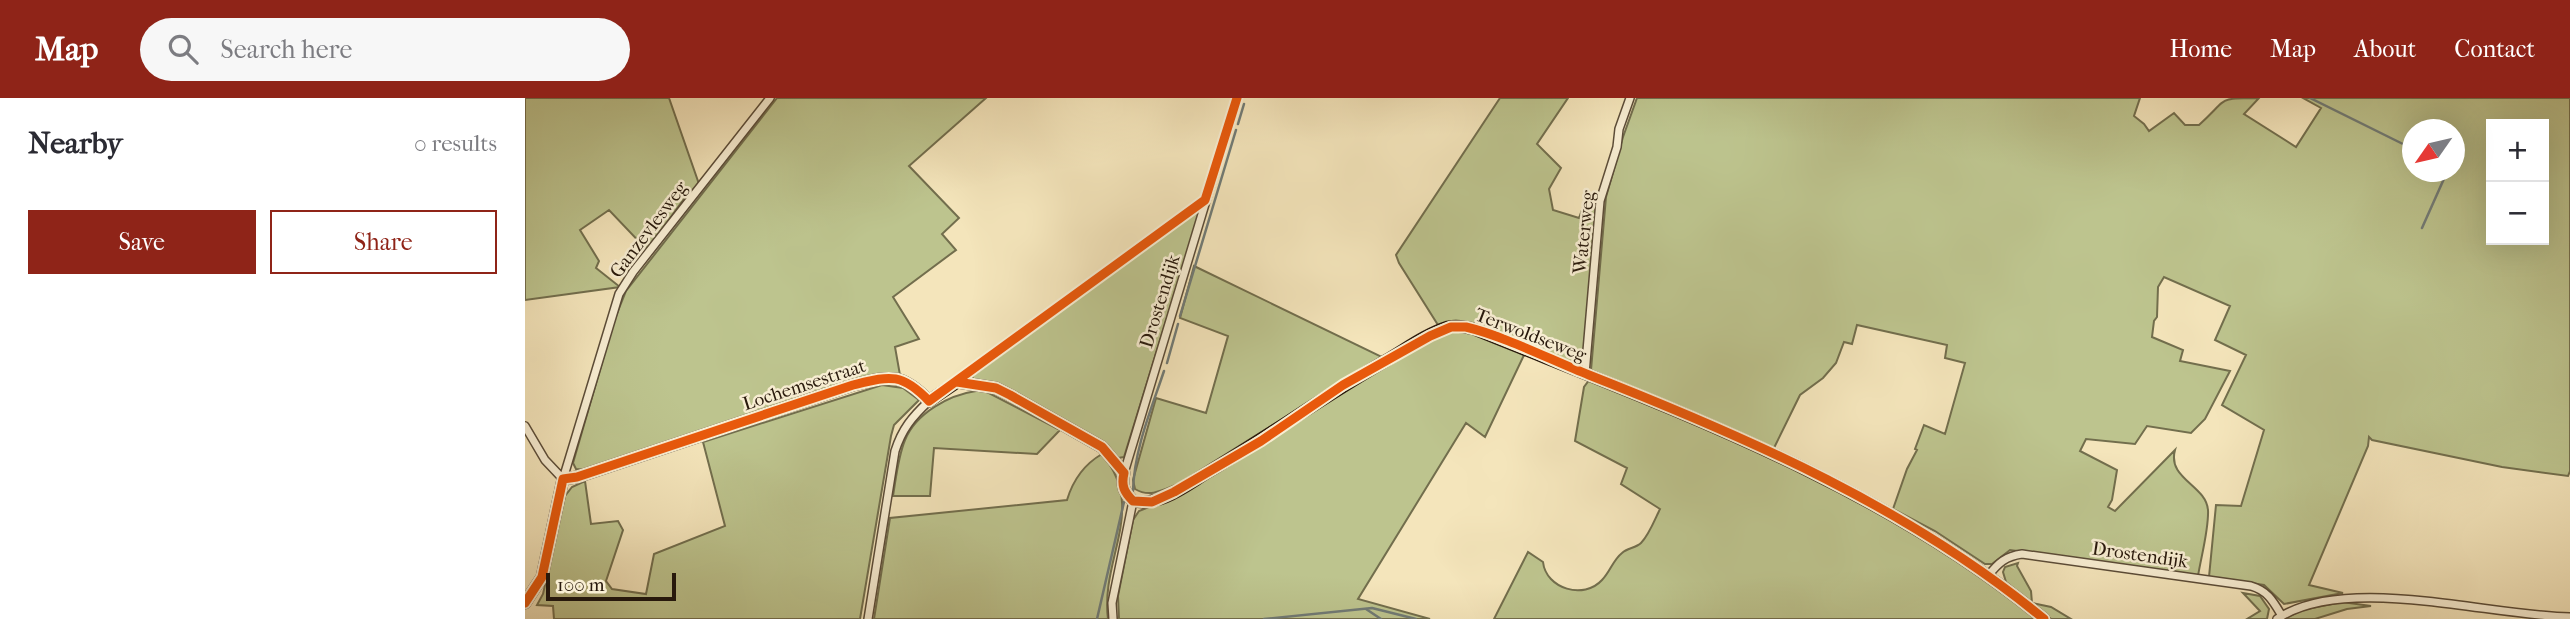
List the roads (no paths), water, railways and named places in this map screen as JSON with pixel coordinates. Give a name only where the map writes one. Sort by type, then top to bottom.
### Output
[{"type":"street","name":"Ganzevlesweg","points":[[563,479],[619,294],[633,272],[770,98]]},
{"type":"street","name":"Drostendijk","points":[[1124,473],[1237,98]]},
{"type":"street","name":"Waterweg","points":[[1585,374],[1600,201],[1630,98]]},
{"type":"street","points":[[868,619],[895,451],[900,435],[910,419],[929,401],[1205,200]]},
{"type":"street","name":"Terwoldseweg","points":[[1130,498],[1151,502],[1174,492],[1261,441],[1343,386],[1430,336],[1451,327],[1474,329],[1672,408],[1765,449],[1917,528],[1988,576],[2044,619]]},
{"type":"street","name":"Lochemsestraat","points":[[563,479],[577,477],[853,385],[885,377],[893,376],[908,382],[929,401]]},
{"type":"street","points":[[957,382],[996,388],[1010,395],[1102,447],[1124,473],[1122,485],[1130,498],[1112,603],[1113,619]]},
{"type":"street","points":[[525,426],[545,460],[563,479],[542,577],[525,603]]},
{"type":"street","name":"Drostendijk","points":[[1988,576],[2002,560],[2012,555],[2036,556],[2263,589],[2271,597],[2279,617],[2303,606],[2347,597],[2383,598],[2570,617]]},
{"type":"waterway","points":[[2310,98],[2402,144]]},
{"type":"waterway","points":[[1238,124],[1244,104]]},
{"type":"waterway","points":[[1180,316],[1236,130]]},
{"type":"waterway","points":[[2422,228],[2443,182]]},
{"type":"waterway","points":[[1167,363],[1178,324]]},
{"type":"waterway","points":[[1133,491],[1140,445],[1164,371]]},
{"type":"waterway","points":[[1097,619],[1124,502]]},
{"type":"waterway","points":[[1264,619],[1372,608],[1416,619]]},
{"type":"waterway","points":[[1366,609],[1381,619]]}]
